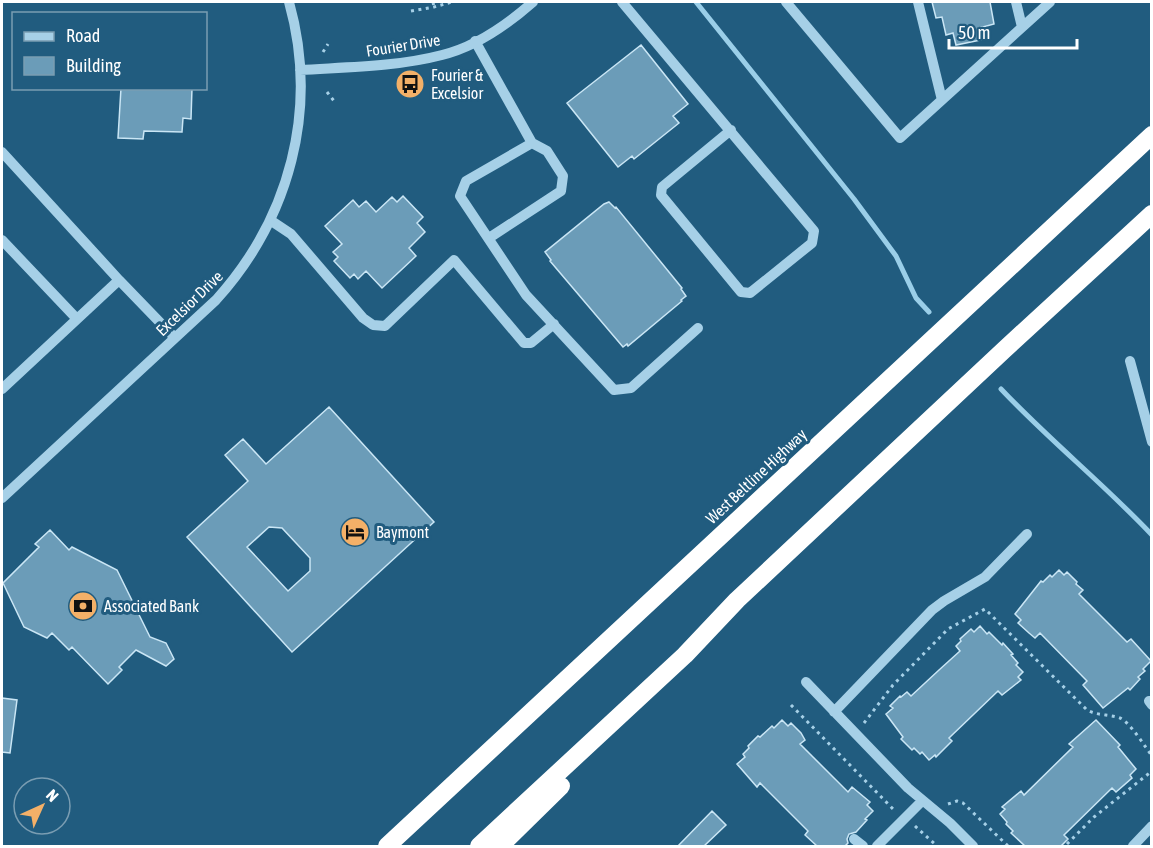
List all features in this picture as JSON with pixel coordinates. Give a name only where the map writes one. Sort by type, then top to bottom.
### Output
[{"type":"highway","name":"West Beltline Highway","points":[[387,846],[1152,135]]},
{"type":"highway","points":[[500,846],[619,729],[674,666],[737,600],[1152,214]]},
{"type":"highway","points":[[479,846],[674,666]]},
{"type":"highway","points":[[373,846],[435,792],[500,741]]},
{"type":"street","name":"Excelsior Drive","points":[[2,498],[216,300],[239,275],[277,207],[295,144],[300,70],[295,23],[289,2]]},
{"type":"street","name":"Fourier Drive","points":[[300,70],[373,66],[444,55],[475,41],[517,15],[533,2]]},
{"type":"street","points":[[622,2],[731,130],[814,231],[812,243],[750,293],[741,292],[661,195],[662,187],[731,130]]},
{"type":"street","points":[[786,2],[900,138],[1050,2]]},
{"type":"street","points":[[918,2],[942,100]]},
{"type":"street","points":[[1016,2],[1022,27]]},
{"type":"street","points":[[475,41],[532,143],[546,151],[563,176],[561,191],[489,238]]},
{"type":"street","points":[[532,143],[466,182],[460,196],[526,295],[614,390],[631,388],[698,328]]},
{"type":"street","points":[[2,152],[175,338]]},
{"type":"street","points":[[270,220],[291,234],[363,318],[373,325],[385,326],[454,260],[524,343],[531,343],[554,324]]},
{"type":"street","points":[[2,240],[77,319]]},
{"type":"street","points":[[2,389],[119,280]]},
{"type":"street","points":[[1130,361],[1152,442]]},
{"type":"street","points":[[834,712],[932,610],[980,582],[1027,534]]},
{"type":"street","points":[[806,682],[922,801],[950,823],[973,846]]},
{"type":"street","points":[[877,846],[922,801]]},
{"type":"street","points":[[1133,846],[1152,826]]},
{"type":"street","points":[[854,838],[863,846]]},
{"type":"path","points":[[433,2],[434,7]]},
{"type":"path","points":[[411,11],[452,2]]},
{"type":"path","points":[[323,52],[328,44]]},
{"type":"path","points":[[327,92],[334,101]]},
{"type":"path","points":[[862,725],[893,685],[948,629],[985,609],[1087,710],[1095,714],[1125,720],[1152,756]]},
{"type":"path","points":[[791,705],[894,811],[937,846]]},
{"type":"path","points":[[1067,845],[1094,818],[1152,771]]},
{"type":"path","points":[[946,805],[957,801],[963,803],[1008,846]]},
{"type":"building","points":[[932,2],[990,2],[994,24],[979,28],[981,40],[956,45],[953,33],[946,35],[942,17],[936,18]]},
{"type":"building","points":[[641,45],[688,104],[673,116],[679,123],[634,159],[632,156],[618,167],[567,103]]},
{"type":"building","points":[[121,90],[192,90],[191,119],[183,118],[182,132],[144,131],[143,139],[118,138]]},
{"type":"building","points":[[403,196],[423,217],[417,223],[425,232],[409,248],[416,256],[382,288],[366,271],[358,279],[354,274],[350,278],[334,261],[338,257],[333,252],[342,244],[325,226],[353,200],[359,207],[366,201],[376,212],[392,197],[397,202]]},
{"type":"building","points":[[609,202],[616,207],[682,288],[686,296],[628,346],[627,344],[623,347],[550,261],[545,252]]},
{"type":"building","name":"Baymont","points":[[329,407],[434,522],[292,652],[187,537],[248,481],[225,455],[243,439],[266,464]],"holes":[[[269,527],[282,528],[310,558],[310,571],[288,591],[247,547]]]},
{"type":"building","points":[[50,530],[69,550],[72,547],[117,570],[150,637],[166,643],[174,659],[166,666],[136,650],[119,667],[122,670],[108,684],[72,647],[69,650],[52,633],[47,638],[24,627],[3,583],[39,547],[35,544]]},
{"type":"building","points":[[1059,570],[1064,575],[1067,572],[1083,590],[1079,594],[1127,642],[1131,639],[1151,661],[1130,690],[1128,688],[1103,708],[1083,685],[1087,681],[1040,633],[1035,638],[1018,623],[1021,620],[1015,614],[1041,581],[1043,582],[1050,575],[1052,577]]},
{"type":"building","points":[[980,626],[987,634],[989,632],[1002,645],[1003,643],[1013,654],[1011,655],[1018,663],[1016,665],[1023,672],[1018,677],[1021,680],[1002,695],[998,691],[949,738],[952,741],[936,757],[935,755],[929,760],[922,752],[920,754],[914,748],[912,750],[901,739],[903,737],[886,714],[893,708],[890,706],[900,696],[907,692],[911,696],[960,651],[956,646],[961,641],[960,639],[971,629],[974,632]]},
{"type":"building","points":[[2,698],[17,700],[10,753],[2,752]]},
{"type":"building","points":[[782,720],[788,726],[791,723],[801,733],[805,740],[800,744],[848,792],[852,787],[870,802],[867,805],[873,811],[856,832],[849,834],[848,843],[845,846],[817,846],[805,835],[808,831],[760,783],[757,787],[737,764],[745,757],[743,754],[758,736],[760,737],[772,726],[774,728]]},
{"type":"building","points":[[1096,720],[1120,745],[1118,747],[1136,769],[1130,775],[1132,778],[1116,792],[1112,788],[1064,835],[1068,839],[1061,846],[1025,846],[1011,833],[1013,831],[1000,814],[1005,809],[1002,807],[1021,791],[1024,795],[1073,747],[1069,744]]},
{"type":"building","points":[[712,811],[726,825],[704,846],[678,846]]},
{"type":"waterway","points":[[696,2],[854,199],[896,256],[916,298],[929,312]]},
{"type":"waterway","points":[[1001,389],[1152,535]]},
{"type":"place","name":"Fourier & Excelsior","points":[[410,84]]},
{"type":"place","name":"Baymont","points":[[355,532]]},
{"type":"place","name":"Associated Bank","points":[[83,606]]}]
